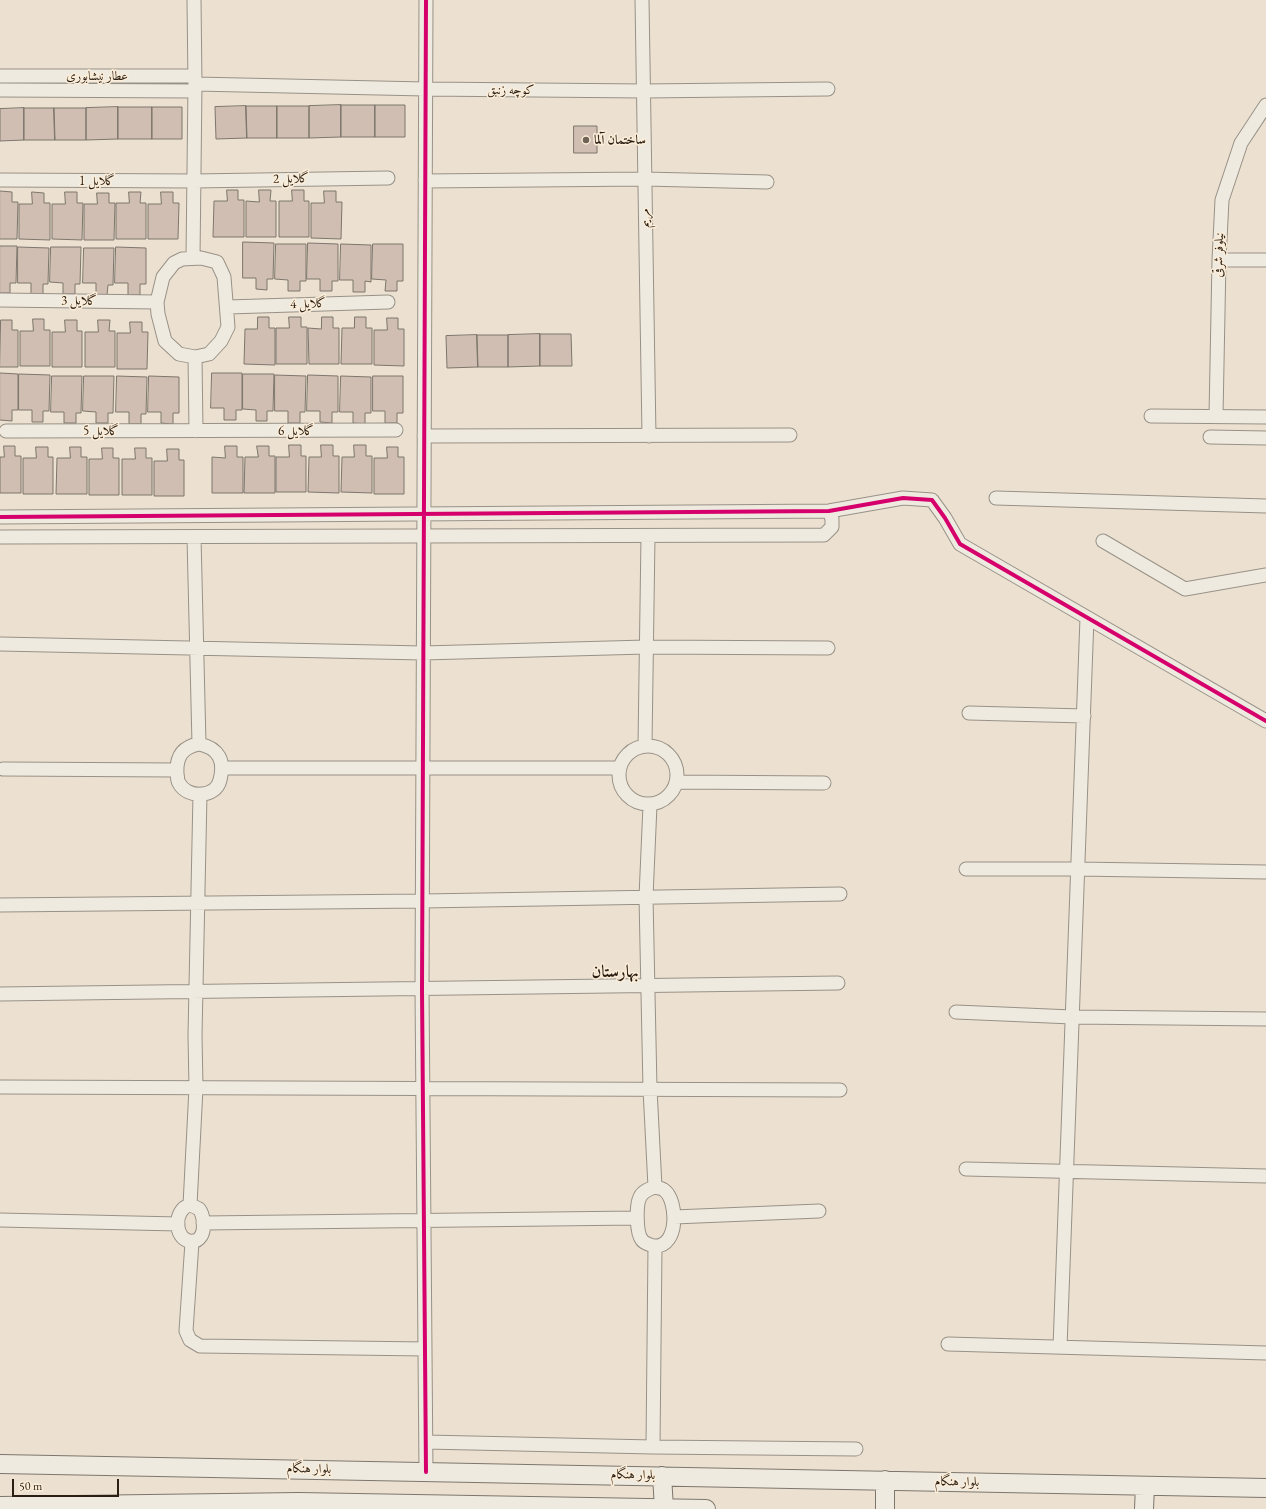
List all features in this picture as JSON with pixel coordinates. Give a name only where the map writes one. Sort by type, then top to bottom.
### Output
[{"type":"main road","name":"بلوار هنگام","points":[[0,1464],[1266,1488]]},
{"type":"main road","points":[[662,1476],[664,1508]]},
{"type":"main road","points":[[885,1480],[885,1509]]},
{"type":"main road","points":[[1144,1486],[1144,1509]]},
{"type":"main road","points":[[1,1507],[298,1502],[706,1509]]},
{"type":"street","points":[[193,258],[195,84],[194,0]]},
{"type":"street","points":[[426,0],[422,989],[426,1472]]},
{"type":"street","name":"مریم","points":[[642,0],[649,436]]},
{"type":"street","name":"عطار نیشابوری","points":[[0,76],[195,84]]},
{"type":"street","points":[[0,90],[195,84]]},
{"type":"street","name":"کوچه زنبق","points":[[195,84],[425,90],[644,91],[828,89]]},
{"type":"street","name":"نیلوفر شرقی","points":[[1216,416],[1219,260],[1222,200],[1241,143],[1266,104]]},
{"type":"street","name":"گلایل 2","points":[[194,181],[388,178]]},
{"type":"street","points":[[425,181],[645,179],[767,182]]},
{"type":"street","name":"گلایل 1","points":[[0,180],[194,181]]},
{"type":"street","points":[[182,258],[193,258],[201,258],[217,262],[224,277],[228,307],[228,327],[222,341],[209,354],[195,357],[179,354],[165,341],[158,314],[157,302],[163,277],[174,263],[182,258]]},
{"type":"street","points":[[1219,260],[1266,260]]},
{"type":"street","name":"گلایل 3","points":[[0,300],[157,302]]},
{"type":"street","name":"گلایل 4","points":[[228,307],[388,302]]},
{"type":"street","points":[[195,357],[196,431]]},
{"type":"street","points":[[1151,416],[1266,417]]},
{"type":"street","name":"گلایل 6","points":[[196,431],[396,430]]},
{"type":"street","name":"گلایل 5","points":[[6,432],[196,431]]},
{"type":"street","points":[[424,436],[790,435]]},
{"type":"street","points":[[1210,437],[1266,438]]},
{"type":"street","points":[[0,517],[829,511],[902,498],[932,500],[945,518],[960,544],[1266,721]]},
{"type":"street","points":[[996,498],[1266,506]]},
{"type":"street","points":[[0,537],[824,535],[832,527],[832,519],[829,511]]},
{"type":"street","points":[[645,745],[648,536]]},
{"type":"street","points":[[194,537],[199,744]]},
{"type":"street","points":[[1103,541],[1184,589],[1266,575]]},
{"type":"street","points":[[1060,1347],[1087,618]]},
{"type":"street","points":[[0,644],[423,653],[646,647],[828,648]]},
{"type":"street","points":[[969,713],[1084,716]]},
{"type":"street","points":[[199,744],[208,746],[220,757],[222,768],[218,786],[211,792],[200,794],[192,793],[183,788],[178,782],[178,758],[183,751],[190,746],[199,744]]},
{"type":"street","points":[[645,745],[664,749],[676,763],[677,782],[667,798],[650,805],[632,800],[624,791],[620,786],[618,768],[628,752],[645,745]]},
{"type":"street","points":[[222,768],[618,768]]},
{"type":"street","points":[[3,769],[177,770]]},
{"type":"street","points":[[677,782],[824,783]]},
{"type":"street","points":[[190,1205],[196,1088],[195,1035],[200,794]]},
{"type":"street","points":[[650,805],[646,897],[650,1089],[655,1187]]},
{"type":"street","points":[[966,869],[1266,872]]},
{"type":"street","points":[[0,905],[423,901],[840,894]]},
{"type":"street","points":[[0,994],[838,983]]},
{"type":"street","points":[[956,1012],[1072,1017],[1266,1019]]},
{"type":"street","points":[[0,1087],[840,1090]]},
{"type":"street","points":[[966,1169],[1266,1176]]},
{"type":"street","points":[[655,1187],[664,1189],[669,1196],[674,1217],[673,1230],[669,1238],[663,1244],[656,1246],[648,1244],[641,1239],[638,1230],[638,1207],[640,1197],[646,1190],[655,1187]]},
{"type":"street","points":[[190,1205],[199,1210],[202,1214],[203,1223],[201,1236],[197,1241],[192,1242],[182,1238],[179,1232],[178,1224],[179,1214],[186,1206],[190,1205]]},
{"type":"street","points":[[674,1217],[819,1211]]},
{"type":"street","points":[[203,1223],[637,1218]]},
{"type":"street","points":[[0,1220],[178,1224]]},
{"type":"street","points":[[192,1242],[186,1331],[190,1340],[200,1346],[425,1349]]},
{"type":"street","points":[[654,1447],[656,1246]]},
{"type":"street","points":[[948,1344],[1266,1353]]},
{"type":"street","points":[[426,1442],[654,1447],[856,1449]]},
{"type":"building","points":[[341,105],[375,105],[375,137],[341,137]]},
{"type":"building","points":[[341,105],[341,137],[309,138],[309,106]]},
{"type":"building","points":[[375,105],[405,105],[405,137],[375,137]]},
{"type":"building","points":[[246,106],[277,106],[277,138],[247,138]]},
{"type":"building","points":[[246,106],[247,138],[216,139],[215,107]]},
{"type":"building","points":[[277,106],[309,106],[309,138],[277,138]]},
{"type":"building","points":[[118,107],[152,107],[152,139],[118,139]]},
{"type":"building","points":[[118,107],[118,139],[86,140],[86,108]]},
{"type":"building","points":[[152,107],[182,107],[182,139],[152,139]]},
{"type":"building","points":[[24,108],[54,108],[55,140],[24,140]]},
{"type":"building","points":[[24,108],[24,140],[0,141],[0,109]]},
{"type":"building","points":[[54,108],[86,108],[86,140],[55,140]]},
{"type":"building","name":"ساختمان آلما","points":[[574,126],[597,126],[597,153],[574,153]]},
{"type":"building","points":[[227,190],[238,190],[238,200],[244,200],[244,237],[213,237],[214,201],[227,201]]},
{"type":"building","points":[[259,190],[271,190],[270,201],[276,201],[276,237],[246,237],[246,201],[259,202]]},
{"type":"building","points":[[292,190],[304,190],[304,201],[309,201],[309,237],[279,237],[279,201],[292,201]]},
{"type":"building","points":[[0,191],[12,192],[12,202],[18,202],[17,239],[0,239]]},
{"type":"building","points":[[324,191],[336,191],[336,202],[342,202],[341,239],[311,238],[311,203],[324,203]]},
{"type":"building","points":[[32,192],[44,193],[44,203],[50,203],[50,240],[19,239],[19,204],[32,204]]},
{"type":"building","points":[[65,192],[77,192],[77,203],[83,203],[82,240],[52,239],[52,204],[65,204]]},
{"type":"building","points":[[129,192],[141,192],[140,203],[146,203],[146,239],[116,239],[116,203],[129,203]]},
{"type":"building","points":[[161,192],[173,192],[173,203],[179,203],[178,239],[148,239],[148,204],[161,204]]},
{"type":"building","points":[[97,193],[109,193],[109,203],[115,203],[114,240],[84,240],[84,204],[97,204]]},
{"type":"building","points":[[243,242],[274,243],[273,279],[267,279],[267,290],[256,289],[256,278],[243,278]]},
{"type":"building","points":[[308,243],[338,244],[338,281],[332,281],[332,291],[320,291],[320,279],[307,279]]},
{"type":"building","points":[[276,244],[306,244],[306,281],[300,281],[300,291],[288,291],[288,280],[275,279]]},
{"type":"building","points":[[341,244],[371,245],[371,282],[365,281],[365,292],[353,292],[353,280],[340,280]]},
{"type":"building","points":[[373,244],[403,244],[403,281],[397,281],[397,291],[385,291],[386,280],[372,279]]},
{"type":"building","points":[[0,246],[17,246],[16,283],[10,283],[10,293],[0,293]]},
{"type":"building","points":[[18,247],[49,248],[48,284],[43,284],[43,295],[31,294],[31,283],[18,283]]},
{"type":"building","points":[[51,247],[81,247],[80,284],[75,284],[75,294],[63,294],[63,283],[50,282]]},
{"type":"building","points":[[116,247],[146,248],[146,284],[140,284],[140,295],[128,295],[128,283],[115,283]]},
{"type":"building","points":[[84,248],[114,248],[113,285],[108,285],[107,295],[96,295],[96,283],[83,283]]},
{"type":"building","points":[[258,317],[269,317],[269,328],[275,328],[275,365],[244,364],[245,329],[257,329]]},
{"type":"building","points":[[289,317],[301,317],[301,327],[307,327],[307,364],[276,364],[276,328],[289,328]]},
{"type":"building","points":[[322,317],[333,317],[333,328],[339,328],[339,364],[309,364],[308,328],[321,329]]},
{"type":"building","points":[[355,317],[366,317],[366,328],[372,328],[372,364],[341,364],[342,328],[354,328]]},
{"type":"building","points":[[387,318],[398,318],[398,329],[404,329],[404,366],[374,365],[374,330],[387,330]]},
{"type":"building","points":[[33,319],[44,319],[44,330],[50,330],[50,366],[20,366],[20,331],[33,331]]},
{"type":"building","points":[[1,320],[12,320],[12,330],[18,330],[18,367],[0,367]]},
{"type":"building","points":[[65,320],[77,320],[77,331],[82,331],[82,367],[52,367],[52,332],[65,332]]},
{"type":"building","points":[[98,320],[110,320],[109,331],[115,331],[115,367],[85,367],[85,332],[98,332]]},
{"type":"building","points":[[130,322],[142,322],[142,332],[148,332],[147,369],[117,369],[117,333],[130,333]]},
{"type":"building","points":[[540,334],[571,334],[572,366],[540,366]]},
{"type":"building","points":[[540,334],[540,366],[508,367],[508,335]]},
{"type":"building","points":[[477,335],[508,335],[508,367],[478,367]]},
{"type":"building","points":[[477,335],[478,367],[447,368],[446,336]]},
{"type":"building","points":[[0,373],[18,374],[18,410],[12,410],[12,421],[0,420]]},
{"type":"building","points":[[212,373],[242,373],[242,410],[236,410],[236,420],[224,420],[224,408],[211,408]]},
{"type":"building","points":[[19,374],[50,375],[49,411],[43,411],[43,422],[32,422],[32,410],[19,410]]},
{"type":"building","points":[[243,374],[274,374],[273,411],[267,411],[267,421],[256,421],[256,410],[243,409]]},
{"type":"building","points":[[275,375],[306,376],[305,412],[300,412],[300,423],[288,423],[288,411],[275,411]]},
{"type":"building","points":[[308,375],[338,376],[338,412],[332,412],[332,423],[320,422],[320,411],[307,411]]},
{"type":"building","points":[[52,376],[82,376],[81,413],[76,413],[76,423],[64,423],[64,412],[51,412]]},
{"type":"building","points":[[84,376],[114,376],[113,413],[108,413],[108,423],[96,423],[96,412],[83,411]]},
{"type":"building","points":[[117,376],[147,377],[146,414],[141,414],[141,424],[129,424],[129,412],[116,412]]},
{"type":"building","points":[[149,376],[179,377],[179,413],[173,413],[173,424],[161,423],[161,412],[148,412]]},
{"type":"building","points":[[341,376],[371,377],[371,413],[365,413],[365,424],[353,423],[353,412],[340,412]]},
{"type":"building","points":[[373,376],[403,376],[403,413],[397,413],[397,423],[385,423],[385,411],[373,411]]},
{"type":"building","points":[[289,445],[301,445],[301,456],[306,456],[306,492],[276,492],[276,457],[289,457]]},
{"type":"building","points":[[321,445],[333,445],[333,456],[339,456],[339,493],[308,492],[309,457],[321,457]]},
{"type":"building","points":[[354,445],[366,445],[366,456],[372,456],[372,493],[341,492],[342,457],[354,457]]},
{"type":"building","points":[[4,446],[15,446],[15,456],[21,456],[21,493],[0,493],[0,457],[4,457]]},
{"type":"building","points":[[225,446],[237,446],[237,457],[243,457],[243,493],[212,493],[212,457],[225,458]]},
{"type":"building","points":[[257,446],[269,446],[269,456],[275,456],[275,493],[244,493],[245,457],[258,457]]},
{"type":"building","points":[[36,447],[48,447],[48,457],[53,457],[53,494],[23,494],[23,458],[36,458]]},
{"type":"building","points":[[70,447],[81,447],[81,457],[87,457],[87,494],[56,494],[57,458],[70,458]]},
{"type":"building","points":[[387,447],[398,447],[398,457],[404,457],[404,494],[374,494],[374,458],[387,458]]},
{"type":"building","points":[[102,448],[113,448],[113,458],[119,458],[119,495],[89,495],[89,459],[102,459]]},
{"type":"building","points":[[135,448],[146,448],[146,458],[152,458],[152,495],[122,495],[122,459],[135,459]]},
{"type":"building","points":[[167,449],[179,449],[179,460],[184,460],[184,496],[154,496],[154,461],[167,461]]},
{"type":"cycle path","points":[[426,0],[422,989],[426,1472]]},
{"type":"cycle path","points":[[0,517],[829,511],[903,498],[932,500],[945,518],[960,544],[1266,721]]},
{"type":"place","name":"ساختمان آلما","points":[[586,140]]},
{"type":"district","name":"بهارستان","points":[[615,972]]}]
